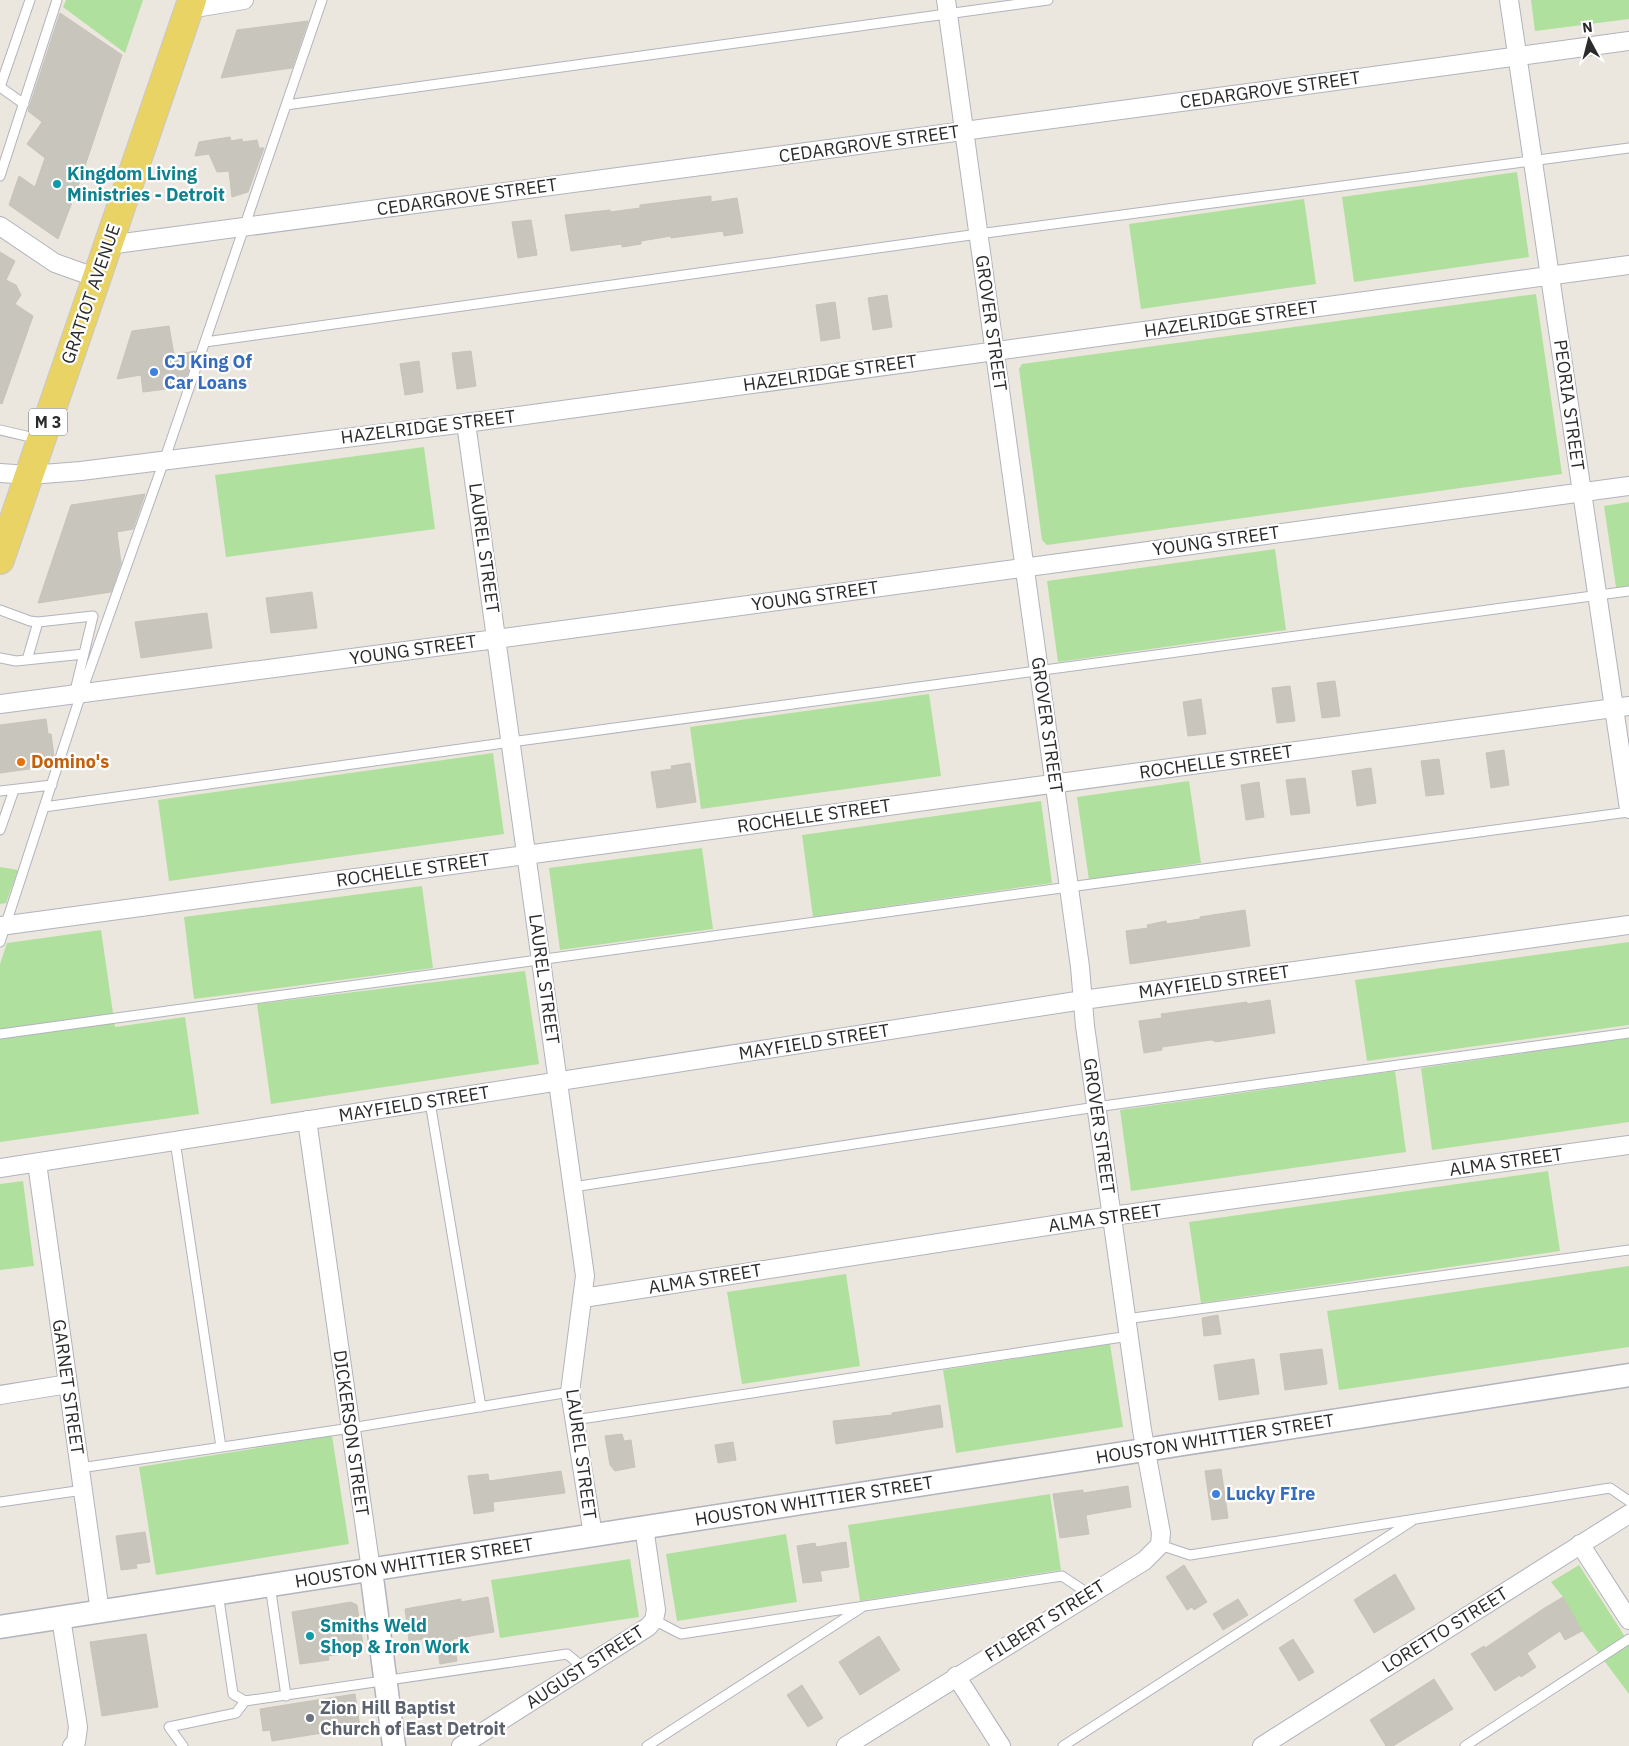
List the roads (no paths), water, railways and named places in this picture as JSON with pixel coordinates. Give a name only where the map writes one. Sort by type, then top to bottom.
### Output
[{"type":"main road","name":"GRATIOT AVENUE","points":[[0,560],[191,4]]},
{"type":"street","points":[[191,4],[244,0]]},
{"type":"street","name":"PEORIA STREET","points":[[1509,0],[1597,595],[1621,707],[1629,811]]},
{"type":"street","name":"GROVER STREET","points":[[947,6],[1080,967],[1085,1026],[1096,1107],[1146,1449]]},
{"type":"street","name":"CEDARGROVE STREET","points":[[108,245],[1629,41]]},
{"type":"street","points":[[0,226],[55,263],[97,278]]},
{"type":"street","name":"HAZELRIDGE STREET","points":[[0,473],[30,475],[81,471],[466,423],[1629,266]]},
{"type":"street","name":"LAUREL STREET","points":[[466,423],[585,1276],[570,1392],[593,1535]]},
{"type":"street","name":"YOUNG STREET","points":[[0,704],[1629,486]]},
{"type":"street","name":"ROCHELLE STREET","points":[[3,925],[1621,707]]},
{"type":"street","name":"MAYFIELD STREET","points":[[0,1168],[1083,1000],[1629,925]]},
{"type":"street","name":"DICKERSON STREET","points":[[307,1120],[394,1746]]},
{"type":"street","name":"ALMA STREET","points":[[583,1298],[1112,1216],[1629,1145]]},
{"type":"street","name":"GARNET STREET","points":[[37,1163],[100,1612]]},
{"type":"street","name":"HOUSTON WHITTIER STREET","points":[[0,1627],[1629,1375]]},
{"type":"street","points":[[0,1395],[68,1384]]},
{"type":"street","points":[[1146,1449],[1161,1533],[1160,1545]]},
{"type":"street","name":"LORETTO STREET","points":[[1262,1746],[1629,1514]]},
{"type":"street","name":"AUGUST STREET","points":[[461,1746],[648,1627],[654,1620],[656,1610],[644,1527]]},
{"type":"street","points":[[1580,1544],[1629,1620]]},
{"type":"street","name":"FILBERT STREET","points":[[846,1746],[1144,1561],[1160,1545]]},
{"type":"street","points":[[60,1618],[78,1727],[76,1742],[72,1746]]},
{"type":"street","points":[[956,1676],[1001,1746]]},
{"type":"lane","points":[[24,104],[0,87],[30,0]]},
{"type":"lane","points":[[0,176],[57,0]]},
{"type":"lane","points":[[0,942],[3,925],[52,785],[78,695],[164,461],[322,0]]},
{"type":"lane","points":[[286,104],[947,6],[1048,0]]},
{"type":"lane","points":[[205,342],[978,234],[1629,148]]},
{"type":"lane","points":[[0,430],[42,440]]},
{"type":"lane","points":[[44,807],[1629,591]]},
{"type":"lane","points":[[0,610],[38,622],[93,616],[84,654],[78,695]]},
{"type":"lane","points":[[28,660],[38,622]]},
{"type":"lane","points":[[0,658],[16,661],[84,654]]},
{"type":"lane","points":[[0,791],[52,785]]},
{"type":"lane","points":[[0,830],[14,790]]},
{"type":"lane","points":[[0,1034],[1629,811]]},
{"type":"lane","points":[[573,1187],[1096,1107],[1629,1033]]},
{"type":"lane","points":[[430,1102],[481,1407]]},
{"type":"lane","points":[[175,1141],[221,1447]]},
{"type":"lane","points":[[574,1420],[1128,1327],[1629,1250]]},
{"type":"lane","points":[[80,1468],[351,1428],[570,1392]]},
{"type":"lane","points":[[1160,1545],[1190,1555],[1610,1488],[1629,1501]]},
{"type":"lane","points":[[0,1502],[83,1490]]},
{"type":"lane","points":[[1063,1746],[1416,1519]]},
{"type":"lane","points":[[654,1620],[681,1634],[1062,1576],[1089,1594]]},
{"type":"lane","points":[[270,1585],[286,1696]]},
{"type":"lane","points":[[218,1593],[233,1694],[245,1701],[567,1654],[584,1668]]},
{"type":"lane","points":[[647,1746],[866,1606]]},
{"type":"lane","points":[[1465,1746],[1629,1639]]},
{"type":"lane","points":[[183,1746],[169,1727],[236,1713],[245,1701]]},
{"type":"place","name":"Kingdom Living Ministries - Detroit","points":[[57,184]]},
{"type":"place","name":"CJ King Of Car Loans","points":[[154,372]]},
{"type":"place","name":"Domino's","points":[[21,762]]},
{"type":"place","name":"Lucky FIre","points":[[1216,1494]]},
{"type":"place","name":"Smiths Weld Shop & Iron Work","points":[[310,1636]]},
{"type":"place","name":"Zion Hill Baptist Church of East Detroit","points":[[310,1718]]}]
